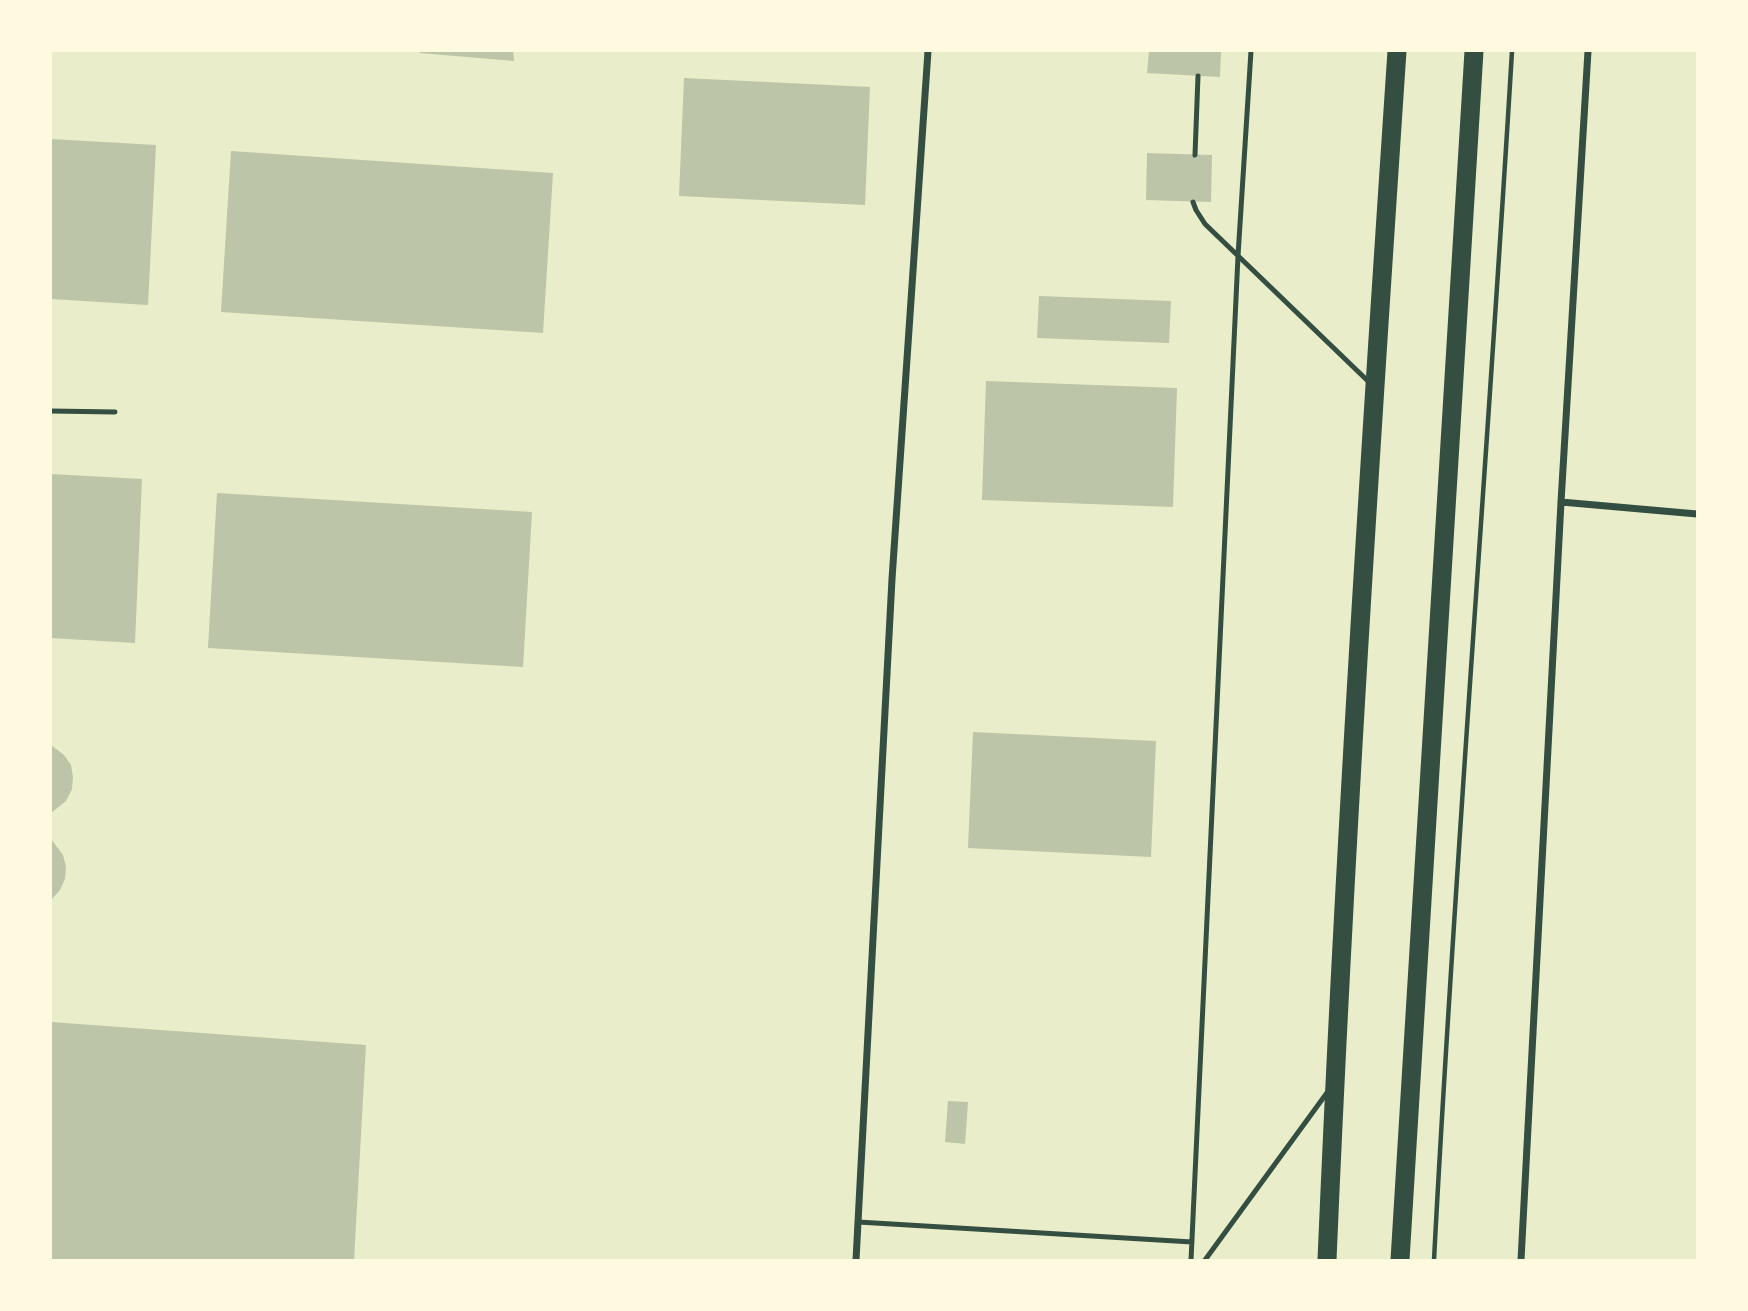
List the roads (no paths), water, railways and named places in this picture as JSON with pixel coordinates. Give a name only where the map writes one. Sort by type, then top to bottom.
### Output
[{"type":"highway","points":[[1327,1260],[1375,388],[1397,51]]},
{"type":"highway","points":[[1400,1260],[1475,51]]},
{"type":"street","points":[[856,1260],[892,579],[928,51]]},
{"type":"street","points":[[1521,1260],[1588,51]]},
{"type":"street","points":[[1561,502],[1697,514]]},
{"type":"lane","points":[[1191,1260],[1238,256],[1251,51]]},
{"type":"lane","points":[[1195,155],[1198,76]]},
{"type":"lane","points":[[1193,202],[1205,224],[1375,388]]},
{"type":"lane","points":[[51,411],[115,412]]},
{"type":"lane","points":[[1205,1260],[1335,1082]]},
{"type":"lane","points":[[858,1222],[1192,1242]]}]
